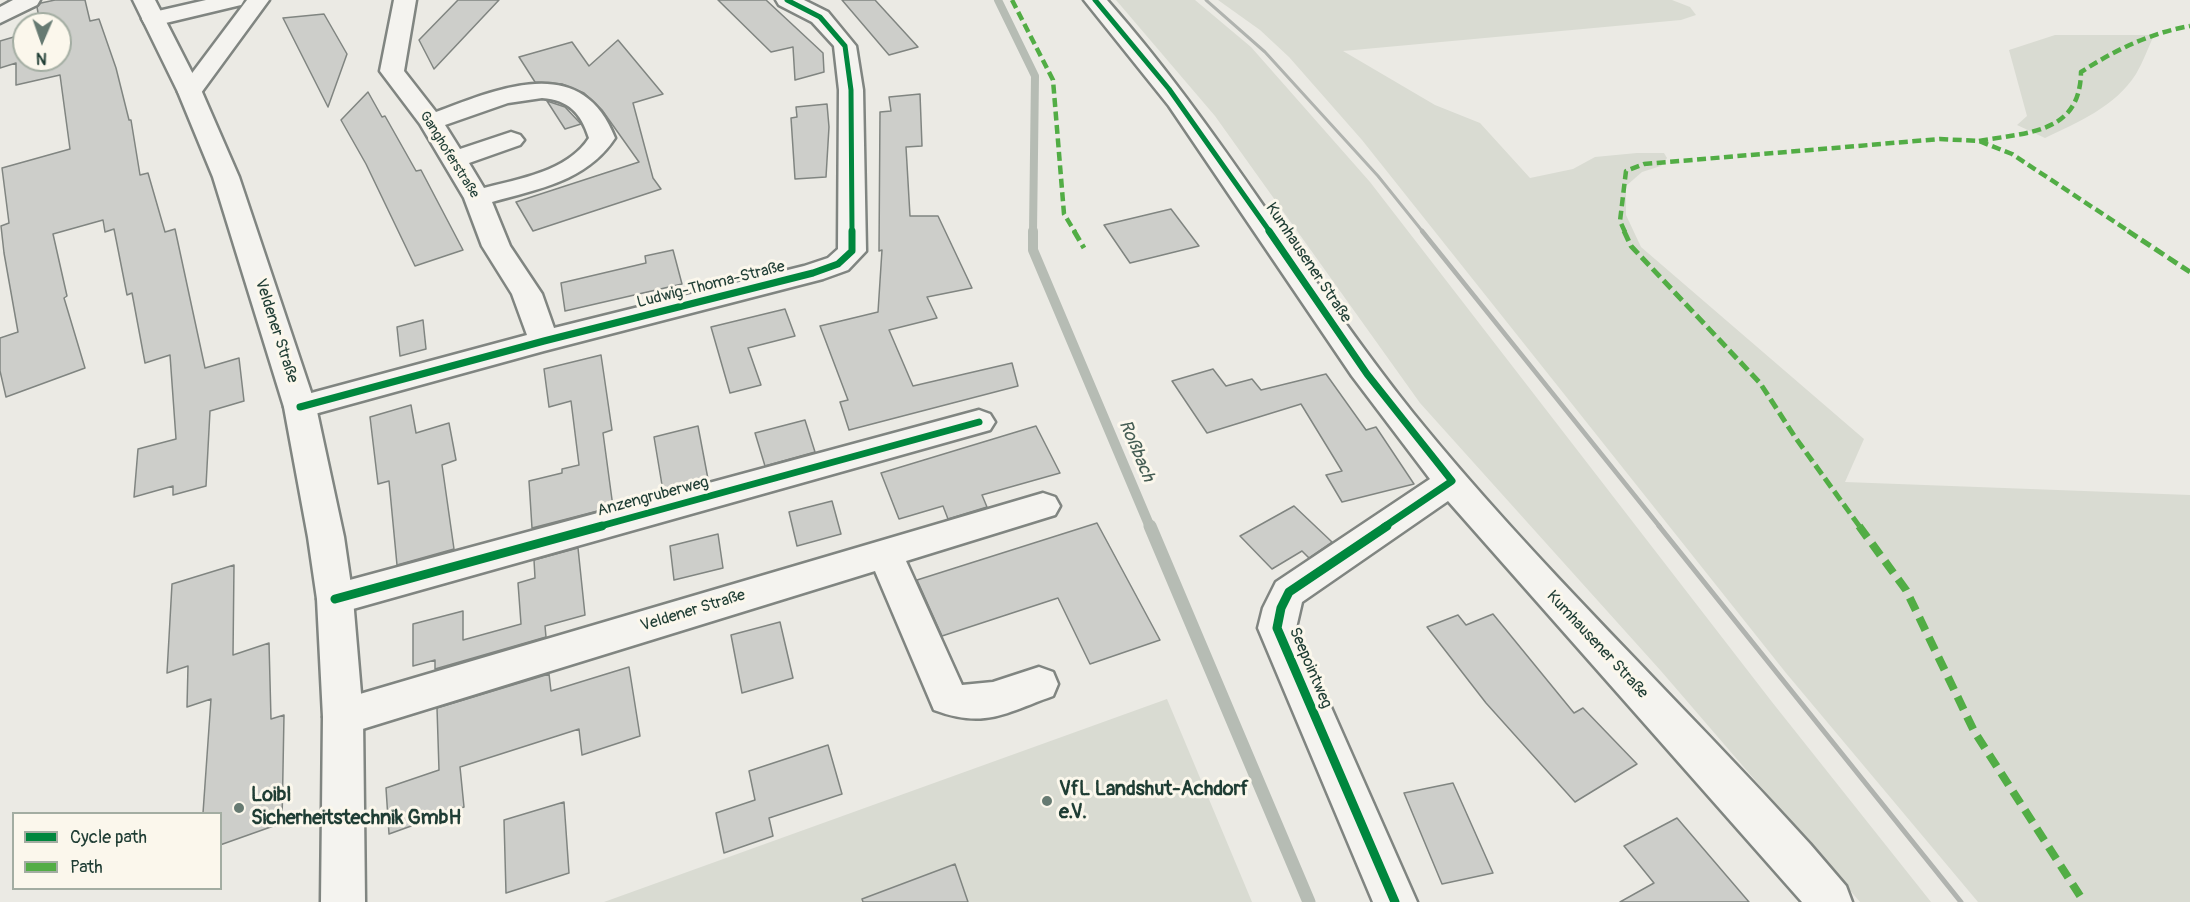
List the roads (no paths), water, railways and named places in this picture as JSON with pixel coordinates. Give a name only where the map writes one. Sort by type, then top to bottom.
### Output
[{"type":"street","points":[[0,16],[29,0]]},
{"type":"street","points":[[149,10],[233,0]]},
{"type":"street","points":[[190,92],[258,0]]},
{"type":"street","name":"Ganghoferstraße","points":[[405,0],[396,36],[397,51],[392,71],[430,122],[477,198],[496,246],[527,294],[544,341]]},
{"type":"street","name":"Ludwig-Thoma-Straße","points":[[300,407],[544,341],[813,273],[847,259],[852,251],[851,90],[845,46],[835,32],[820,18],[787,0]]},
{"type":"street","name":"Kumhausener Straße","points":[[1095,0],[1145,57],[1201,129],[1366,373],[1452,481],[1501,541],[1720,777],[1830,902]]},
{"type":"street","name":"Veldener Straße","points":[[149,10],[190,92],[226,177],[300,407],[326,537],[335,598],[343,717],[343,902]]},
{"type":"street","points":[[430,122],[464,110],[537,91],[565,93],[574,97],[590,114],[602,138],[596,150],[583,162],[477,198]]},
{"type":"street","points":[[454,160],[511,140]]},
{"type":"street","name":"Anzengruberweg","points":[[335,598],[979,422]]},
{"type":"street","name":"Seepointweg","points":[[1395,902],[1277,628],[1281,608],[1288,592],[1452,481]]},
{"type":"street","name":"Veldener Straße","points":[[343,717],[1043,506]]},
{"type":"street","points":[[885,553],[948,698],[958,703],[971,704],[1039,684]]},
{"type":"waterway","name":"Roßbach","points":[[998,0],[1035,76],[1033,232]]},
{"type":"waterway","name":"Roßbach","points":[[1033,232],[1033,250],[1150,527]]},
{"type":"waterway","name":"Roßbach","points":[[1150,526],[1309,902]]},
{"type":"railway","points":[[1206,0],[1265,52],[1378,176],[1423,232]]},
{"type":"railway","points":[[1422,231],[1660,527]]},
{"type":"railway","points":[[1659,526],[1961,902]]},
{"type":"place","name":"VfL Landshut-Achdorf e.V.","points":[[1047,801]]},
{"type":"place","name":"Loibl Sicherheitstechnik GmbH","points":[[239,808]]}]
